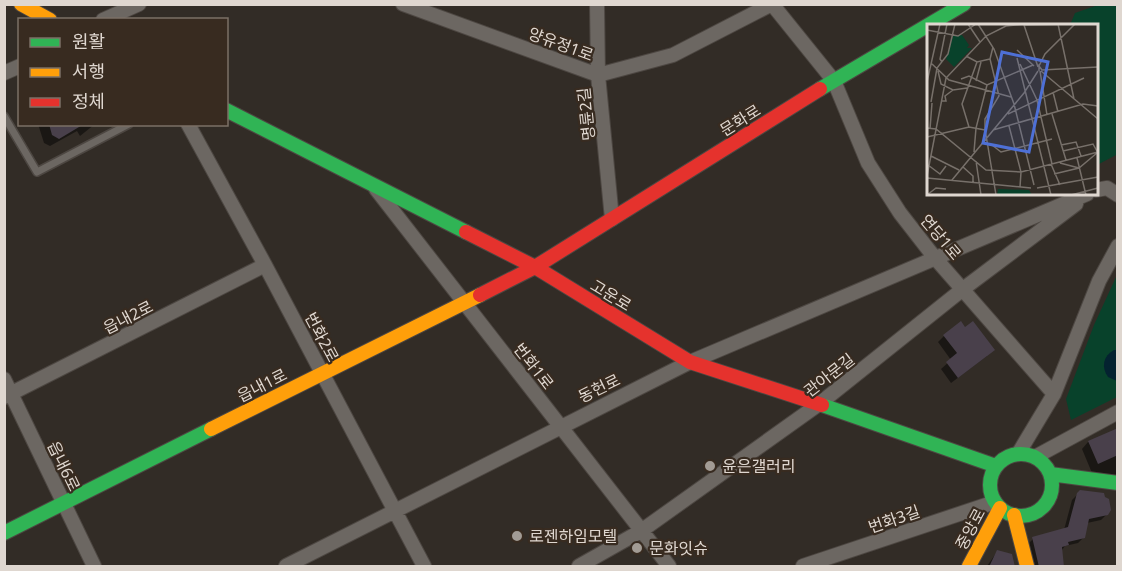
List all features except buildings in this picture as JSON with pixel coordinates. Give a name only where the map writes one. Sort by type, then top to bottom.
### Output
[{"type":"street","points":[[108,18],[139,4]]},
{"type":"street","name":"양유정1로","points":[[403,4],[598,75],[673,55],[772,4]]},
{"type":"street","name":"명륜2길","points":[[597,4],[598,75],[612,219]]},
{"type":"street","name":"연당1로","points":[[772,4],[834,81],[873,171],[894,205],[935,258],[1054,394]]},
{"type":"street","name":"문화로","points":[[930,24],[964,4]]},
{"type":"street","points":[[25,10],[45,18]]},
{"type":"street","name":"문화로","points":[[535,267],[927,26]]},
{"type":"street","name":"고운로","points":[[228,111],[535,267],[690,362],[996,466]]},
{"type":"street","name":"번화2로","points":[[189,126],[266,265],[424,567]]},
{"type":"street","name":"번화1로","points":[[374,185],[669,567]]},
{"type":"street","points":[[1098,190],[1107,188],[1118,195]]},
{"type":"street","name":"관아문길","points":[[935,258],[1086,195]]},
{"type":"street","name":"관아문길","points":[[579,567],[641,531],[819,404],[963,289],[1087,195]]},
{"type":"street","points":[[1018,454],[1054,394],[1099,281],[1118,246]]},
{"type":"street","name":"동헌로","points":[[286,567],[690,362],[935,258]]},
{"type":"street","name":"읍내2로","points":[[8,396],[266,265]]},
{"type":"street","name":"읍내1로","points":[[4,533],[535,267]]},
{"type":"street","name":"읍내6로","points":[[4,379],[8,396],[64,503],[94,567]]},
{"type":"street","points":[[1035,457],[1118,412]]},
{"type":"street","points":[[1018,454],[1035,457],[1044,464],[1050,474],[1051,491],[1045,504],[1031,514],[1014,515],[997,505],[991,493],[990,483],[996,466],[1006,458],[1018,454]]},
{"type":"street","points":[[1050,474],[1109,480]]},
{"type":"street","name":"번화3길","points":[[803,567],[997,505]]},
{"type":"street","name":"중앙로","points":[[969,567],[997,505]]},
{"type":"street","points":[[1014,515],[1027,567]]},
{"type":"lane","points":[[4,116],[37,172],[125,126]]},
{"type":"green space","points":[[1101,4],[1117,5],[1118,154],[1098,164],[1098,24],[1070,24],[1075,13]]},
{"type":"green space","points":[[1117,275],[1117,397],[1071,420],[1066,399],[1094,325]]},
{"type":"water","points":[[1117,350],[1117,381],[1108,377],[1104,366],[1107,355]]},
{"type":"traffic: fast","points":[[930,24],[964,4]]},
{"type":"traffic: fast","points":[[820,89],[927,26]]},
{"type":"traffic: fast","points":[[228,111],[466,232]]},
{"type":"traffic: fast","points":[[822,405],[996,466]]},
{"type":"traffic: fast","points":[[4,533],[211,429]]},
{"type":"traffic: fast","points":[[1021,454],[1033,456],[1043,463],[1050,473],[1052,485],[1050,497],[1043,507],[1033,514],[1021,516],[1009,514],[999,507],[992,497],[990,485],[992,473],[999,463],[1009,456],[1021,454]]},
{"type":"traffic: fast","points":[[1050,474],[1118,483]]},
{"type":"traffic: slow","points":[[21,4],[46,18]]},
{"type":"traffic: slow","points":[[211,429],[480,295]]},
{"type":"traffic: slow","points":[[969,566],[1000,508]]},
{"type":"traffic: slow","points":[[1014,515],[1027,566]]},
{"type":"traffic: jam","points":[[480,295],[535,267],[820,89]]},
{"type":"traffic: jam","points":[[466,232],[535,267],[690,362],[822,405]]},
{"type":"place","name":"윤은갤러리","points":[[710,466]]},
{"type":"place","name":"로젠하임모텔","points":[[517,536]]},
{"type":"place","name":"문화잇슈","points":[[637,548]]}]
